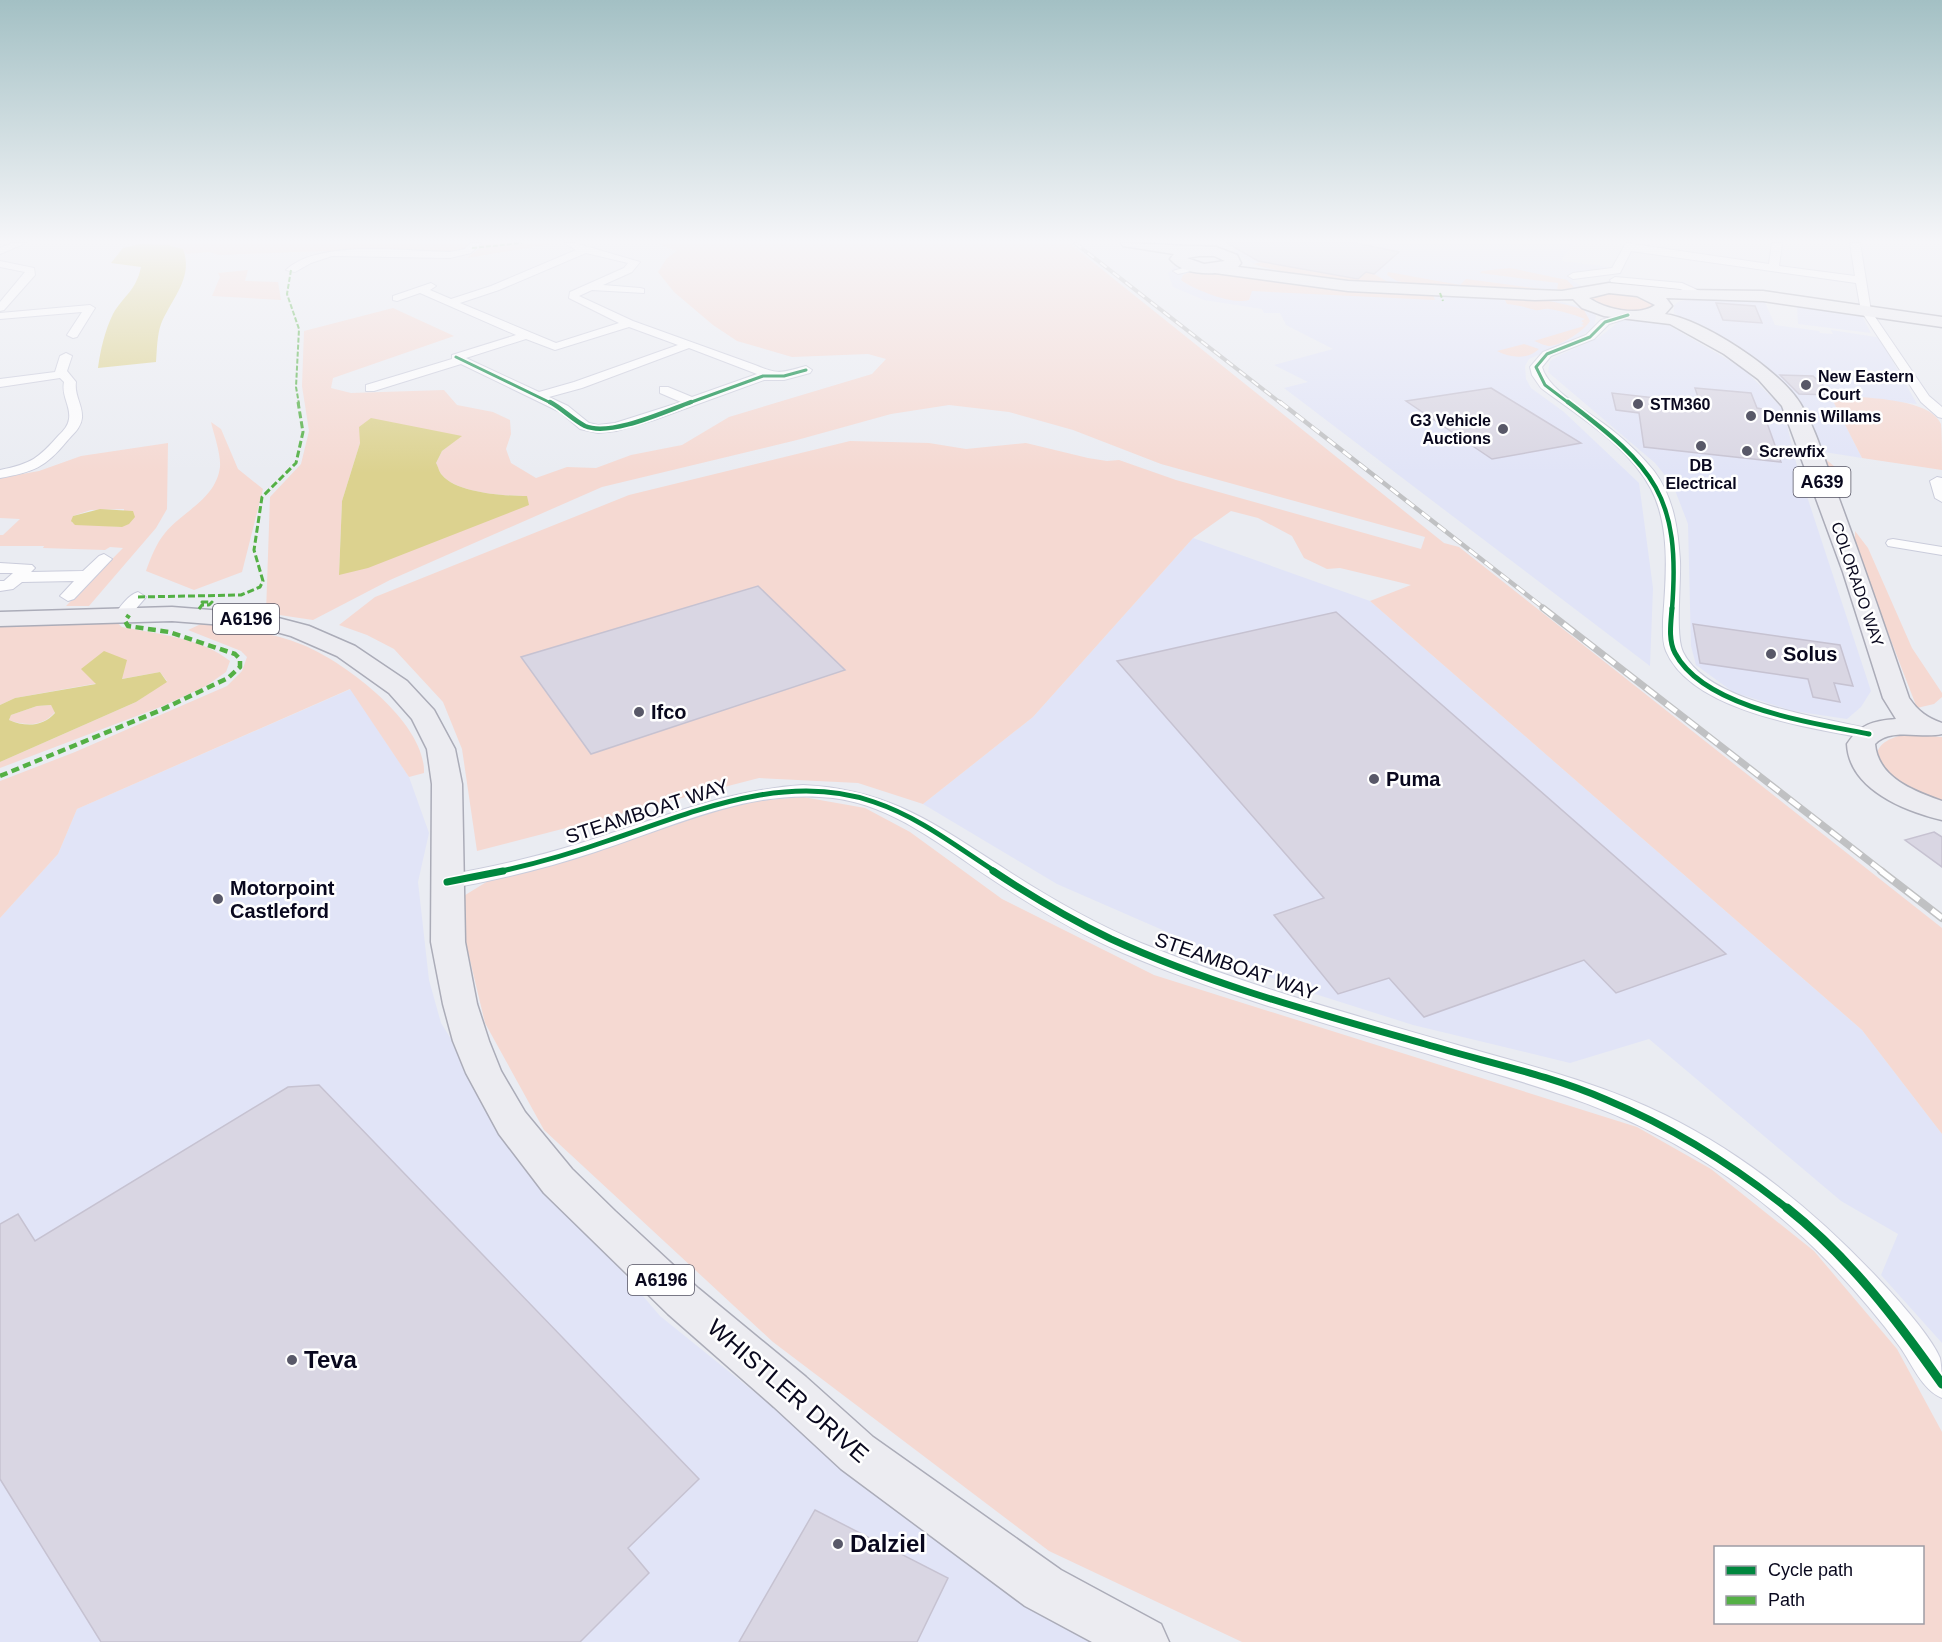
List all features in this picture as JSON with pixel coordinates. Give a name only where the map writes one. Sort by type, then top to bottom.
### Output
[{"type":"main road","name":"COLORADO WAY","points":[[1679,320],[1746,361],[1764,375],[1791,404],[1852,563],[1896,699],[1907,714],[1933,729]]},
{"type":"main road","points":[[1926,320],[1942,322]]},
{"type":"main road","name":"WHISTLER DRIVE","points":[[0,619],[130,606],[225,616],[285,626],[346,651],[398,687],[424,716],[441,749],[447,784],[447,942],[460,1004],[471,1041],[484,1073],[512,1123],[558,1181],[683,1301],[798,1399],[857,1453],[1043,1588],[1143,1642]]},
{"type":"main road","points":[[1896,699],[1890,719],[1869,739],[1865,764],[1876,777],[1894,790],[1942,811]]},
{"type":"main road","name":"A639","points":[[1869,739],[1908,726],[1933,729]]},
{"type":"street","points":[[73,334],[83,320]]},
{"type":"street","points":[[492,320],[555,347],[629,323]]},
{"type":"street","points":[[622,320],[751,367],[763,372],[764,376]]},
{"type":"street","points":[[1615,320],[1605,322],[1590,337],[1547,354],[1536,367],[1545,385],[1631,454],[1658,490],[1667,516],[1671,547],[1673,591],[1671,640],[1675,654],[1684,668],[1699,681],[1722,695],[1869,739]]},
{"type":"street","points":[[1872,320],[1925,399],[1940,414]]},
{"type":"street","points":[[527,335],[456,357],[571,414],[585,426],[598,429],[616,427],[650,417],[764,376],[784,376],[806,370]]},
{"type":"street","points":[[536,397],[578,385],[690,344]]},
{"type":"street","points":[[63,374],[66,356]]},
{"type":"street","points":[[370,388],[397,384],[462,360]]},
{"type":"street","points":[[0,383],[63,374]]},
{"type":"street","points":[[0,474],[34,466],[47,460],[74,427],[75,410],[68,395],[70,382],[63,374]]},
{"type":"street","points":[[664,390],[690,401]]},
{"type":"street","points":[[1937,481],[1942,498]]},
{"type":"street","points":[[1893,543],[1942,551]]},
{"type":"street","points":[[68,596],[104,559]]},
{"type":"street","points":[[0,568],[27,568],[8,585],[0,585]]},
{"type":"street","points":[[18,577],[88,576]]},
{"type":"street","name":"STEAMBOAT WAY","points":[[447,882],[550,860],[706,807],[770,792],[834,792],[876,801],[923,823],[1048,905],[1126,945],[1186,969],[1285,1002],[1603,1098],[1648,1118],[1696,1144],[1741,1173],[1800,1218],[1851,1265],[1912,1339],[1942,1384]]},
{"type":"shaded area","points":[[110,320],[163,320],[157,343],[156,362],[98,368]]},
{"type":"shaded area","points":[[348,320],[418,320],[454,336],[333,378],[331,388],[351,393],[444,390],[457,405],[493,412],[510,420],[511,434],[506,449],[511,463],[536,478],[567,467],[596,468],[631,455],[682,445],[729,417],[872,374],[886,359],[868,354],[792,357],[737,341],[707,320],[1165,320],[1444,543],[1459,547],[1942,928],[1942,1134],[1862,1030],[1370,601],[1411,585],[1340,568],[1327,569],[1304,558],[1292,536],[1258,518],[1231,511],[1193,538],[1033,717],[923,804],[858,783],[759,778],[477,851],[462,749],[443,702],[394,649],[367,635],[339,625],[375,597],[629,495],[850,441],[929,443],[966,449],[1026,443],[1088,458],[1119,460],[1176,480],[1421,549],[1425,537],[1161,464],[1073,430],[1009,412],[949,405],[891,414],[797,440],[602,487],[390,580],[313,620],[266,613],[270,497],[301,464],[309,431],[302,386],[304,331]],"holes":[[[461,436],[442,451],[436,463],[441,474],[458,486],[482,492],[527,496],[339,574],[342,501],[360,443]]]},
{"type":"shaded area","points":[[1283,320],[1595,320],[1594,326],[1580,337],[1529,359],[1525,366],[1526,379],[1531,388],[1564,412],[1639,483],[1653,588],[1650,666],[1284,388],[1308,382],[1274,365],[1333,349],[1286,325]]},
{"type":"shaded area","points":[[1637,320],[1665,323],[1744,369],[1783,409],[1797,466],[1871,691],[1861,707],[1847,719],[1793,711],[1733,692],[1696,665],[1691,646],[1688,524],[1673,485],[1655,463],[1548,372],[1550,361],[1598,338],[1620,321]]},
{"type":"shaded area","points":[[1683,320],[1773,320],[1775,325],[1820,333],[1833,334],[1831,330],[1876,337],[1880,339],[1917,404],[1833,395],[1834,403],[1862,458],[1824,452],[1796,402]]},
{"type":"shaded area","points":[[1798,320],[1864,320],[1871,333],[1798,324]]},
{"type":"shaded area","points":[[1581,321],[1590,321],[1583,329],[1566,341],[1549,346],[1534,341],[1584,326]]},
{"type":"shaded area","points":[[1524,344],[1539,349],[1529,355],[1519,357],[1497,351]]},
{"type":"shaded area","points":[[1833,395],[1893,400],[1923,409],[1934,415],[1941,424],[1942,470],[1862,458],[1834,403]]},
{"type":"shaded area","points":[[371,418],[462,436],[442,451],[436,463],[442,475],[458,486],[470,490],[527,496],[529,505],[368,568],[339,575],[342,501],[360,443],[359,427]]},
{"type":"shaded area","points":[[211,422],[221,429],[238,469],[263,489],[242,572],[194,590],[146,571],[156,546],[165,533],[206,496],[217,478],[220,467],[219,456]]},
{"type":"shaded area","points":[[168,443],[167,509],[156,528],[89,606],[66,606],[123,548],[110,547],[105,550],[0,546],[0,535],[3,535],[20,519],[0,518],[0,478],[39,471],[81,456]],"holes":[[[124,509],[122,527],[72,523],[73,516],[91,510]]]},
{"type":"shaded area","points":[[1822,456],[1842,473],[1846,494],[1835,493]]},
{"type":"shaded area","points":[[100,509],[133,511],[135,517],[129,524],[122,527],[75,525],[71,521],[73,516]]},
{"type":"shaded area","points":[[1855,531],[1868,548],[1912,648],[1942,693],[1942,697],[1934,704],[1917,708],[1855,547]]},
{"type":"shaded area","points":[[1193,538],[1370,601],[1862,1030],[1942,1134],[1942,1343],[1881,1275],[1898,1234],[1841,1201],[1649,1039],[1570,1063],[1413,1025],[1293,987],[1057,884],[923,804],[1033,717]]},
{"type":"shaded area","points":[[115,621],[122,627],[179,638],[206,647],[230,661],[226,672],[206,686],[163,706],[0,768],[0,762],[136,702],[167,681],[160,672],[15,698],[0,705],[0,626]]},
{"type":"shaded area","points":[[201,624],[278,637],[303,645],[340,665],[380,697],[398,715],[412,734],[421,754],[424,773],[409,777],[350,689],[77,809],[58,854],[0,918],[0,781],[75,752],[227,686],[242,671],[247,657],[241,651],[188,630]]},
{"type":"shaded area","points":[[104,651],[127,660],[122,679],[160,672],[167,682],[136,702],[0,762],[0,705],[15,698],[96,684],[81,669]],"holes":[[[51,705],[55,713],[45,721],[34,724],[21,724],[9,720],[11,715],[37,706]]]},
{"type":"shaded area","points":[[351,689],[409,777],[429,833],[418,882],[429,980],[441,1023],[527,1160],[660,1316],[850,1469],[1096,1642],[0,1642],[0,918],[58,854],[77,809]]},
{"type":"shaded area","points":[[51,705],[55,712],[39,723],[27,724],[9,720],[11,715],[37,706]]},
{"type":"shaded area","points":[[1908,734],[1942,737],[1942,802],[1903,786],[1892,779],[1879,763],[1877,756],[1884,743]]},
{"type":"shaded area","points":[[803,797],[865,808],[910,832],[1002,899],[1154,975],[1637,1127],[1711,1169],[1814,1251],[1897,1349],[1942,1432],[1942,1642],[1242,1642],[1049,1551],[773,1342],[544,1130],[485,1023],[463,931],[462,897],[488,881],[715,811],[757,801]]},
{"type":"building","points":[[1723,320],[1761,320],[1762,323]]},
{"type":"building","name":"New Eastern Court","points":[[1780,375],[1813,376],[1833,395],[1799,394]]},
{"type":"building","name":"G3 Vehicle Auctions","points":[[1491,388],[1581,443],[1492,459],[1406,401]]},
{"type":"building","points":[[1695,388],[1751,393],[1757,408],[1762,409],[1781,462],[1644,447],[1639,413],[1616,410],[1612,393],[1700,403]]},
{"type":"building","name":"Ifco","points":[[758,586],[845,670],[591,754],[521,657]]},
{"type":"building","name":"Puma","points":[[1336,612],[1726,954],[1616,993],[1584,960],[1424,1017],[1389,978],[1338,994],[1274,915],[1324,898],[1117,661]]},
{"type":"building","name":"Solus","points":[[1693,624],[1840,645],[1853,686],[1834,683],[1840,702],[1813,697],[1808,679],[1700,663]]},
{"type":"building","points":[[1934,832],[1942,837],[1942,867],[1905,840]]},
{"type":"building","name":"Teva","points":[[319,1085],[699,1479],[628,1548],[649,1573],[580,1642],[101,1642],[0,1479],[0,1224],[18,1214],[35,1241],[288,1087]]},
{"type":"building","name":"Dalziel","points":[[815,1510],[948,1578],[917,1642],[739,1642]]},
{"type":"railway","points":[[1174,320],[1282,404]]},
{"type":"railway","points":[[1280,402],[1545,609]]},
{"type":"railway","points":[[1543,608],[1883,872]]},
{"type":"railway","points":[[1881,871],[1942,918]]},
{"type":"marked path","points":[[138,597],[241,595],[260,587],[263,581],[254,550],[262,497],[296,463],[303,432],[296,387],[299,329],[296,320]]},
{"type":"marked path","points":[[199,609],[202,605],[209,605],[212,602],[202,602],[204,601]]},
{"type":"marked path","points":[[0,776],[161,710],[228,678],[240,667],[240,659],[235,654],[169,632],[128,626],[125,621],[129,615]]},
{"type":"cycle path","points":[[1613,320],[1605,322],[1590,337],[1547,354],[1536,367],[1545,385],[1622,446],[1636,459],[1658,489],[1666,511],[1670,535],[1673,583],[1671,635],[1674,651],[1686,669],[1705,685],[1731,698],[1760,709],[1821,725],[1869,734]]},
{"type":"cycle path","points":[[456,357],[564,409],[585,426],[598,429],[616,427],[650,417],[763,376],[784,376],[806,370]]},
{"type":"cycle path","points":[[447,882],[550,859],[692,812],[747,797],[803,791],[832,792],[874,802],[893,809],[930,829],[1055,909],[1130,947],[1215,980],[1302,1008],[1574,1087],[1658,1123],[1707,1150],[1753,1181],[1796,1215],[1837,1253],[1874,1294],[1910,1337],[1942,1384]]},
{"type":"place","name":"New Eastern Court","points":[[1806,385]]},
{"type":"place","name":"STM360","points":[[1638,404]]},
{"type":"place","name":"Dennis Willams","points":[[1751,416]]},
{"type":"place","name":"G3 Vehicle Auctions","points":[[1503,429]]},
{"type":"place","name":"DB Electrical","points":[[1701,446]]},
{"type":"place","name":"Screwfix","points":[[1747,451]]},
{"type":"place","name":"Solus","points":[[1771,654]]},
{"type":"place","name":"Ifco","points":[[639,712]]},
{"type":"place","name":"Puma","points":[[1374,779]]},
{"type":"place","name":"Motorpoint Castleford","points":[[218,899]]},
{"type":"place","name":"Teva","points":[[292,1360]]},
{"type":"place","name":"Dalziel","points":[[838,1544]]}]
